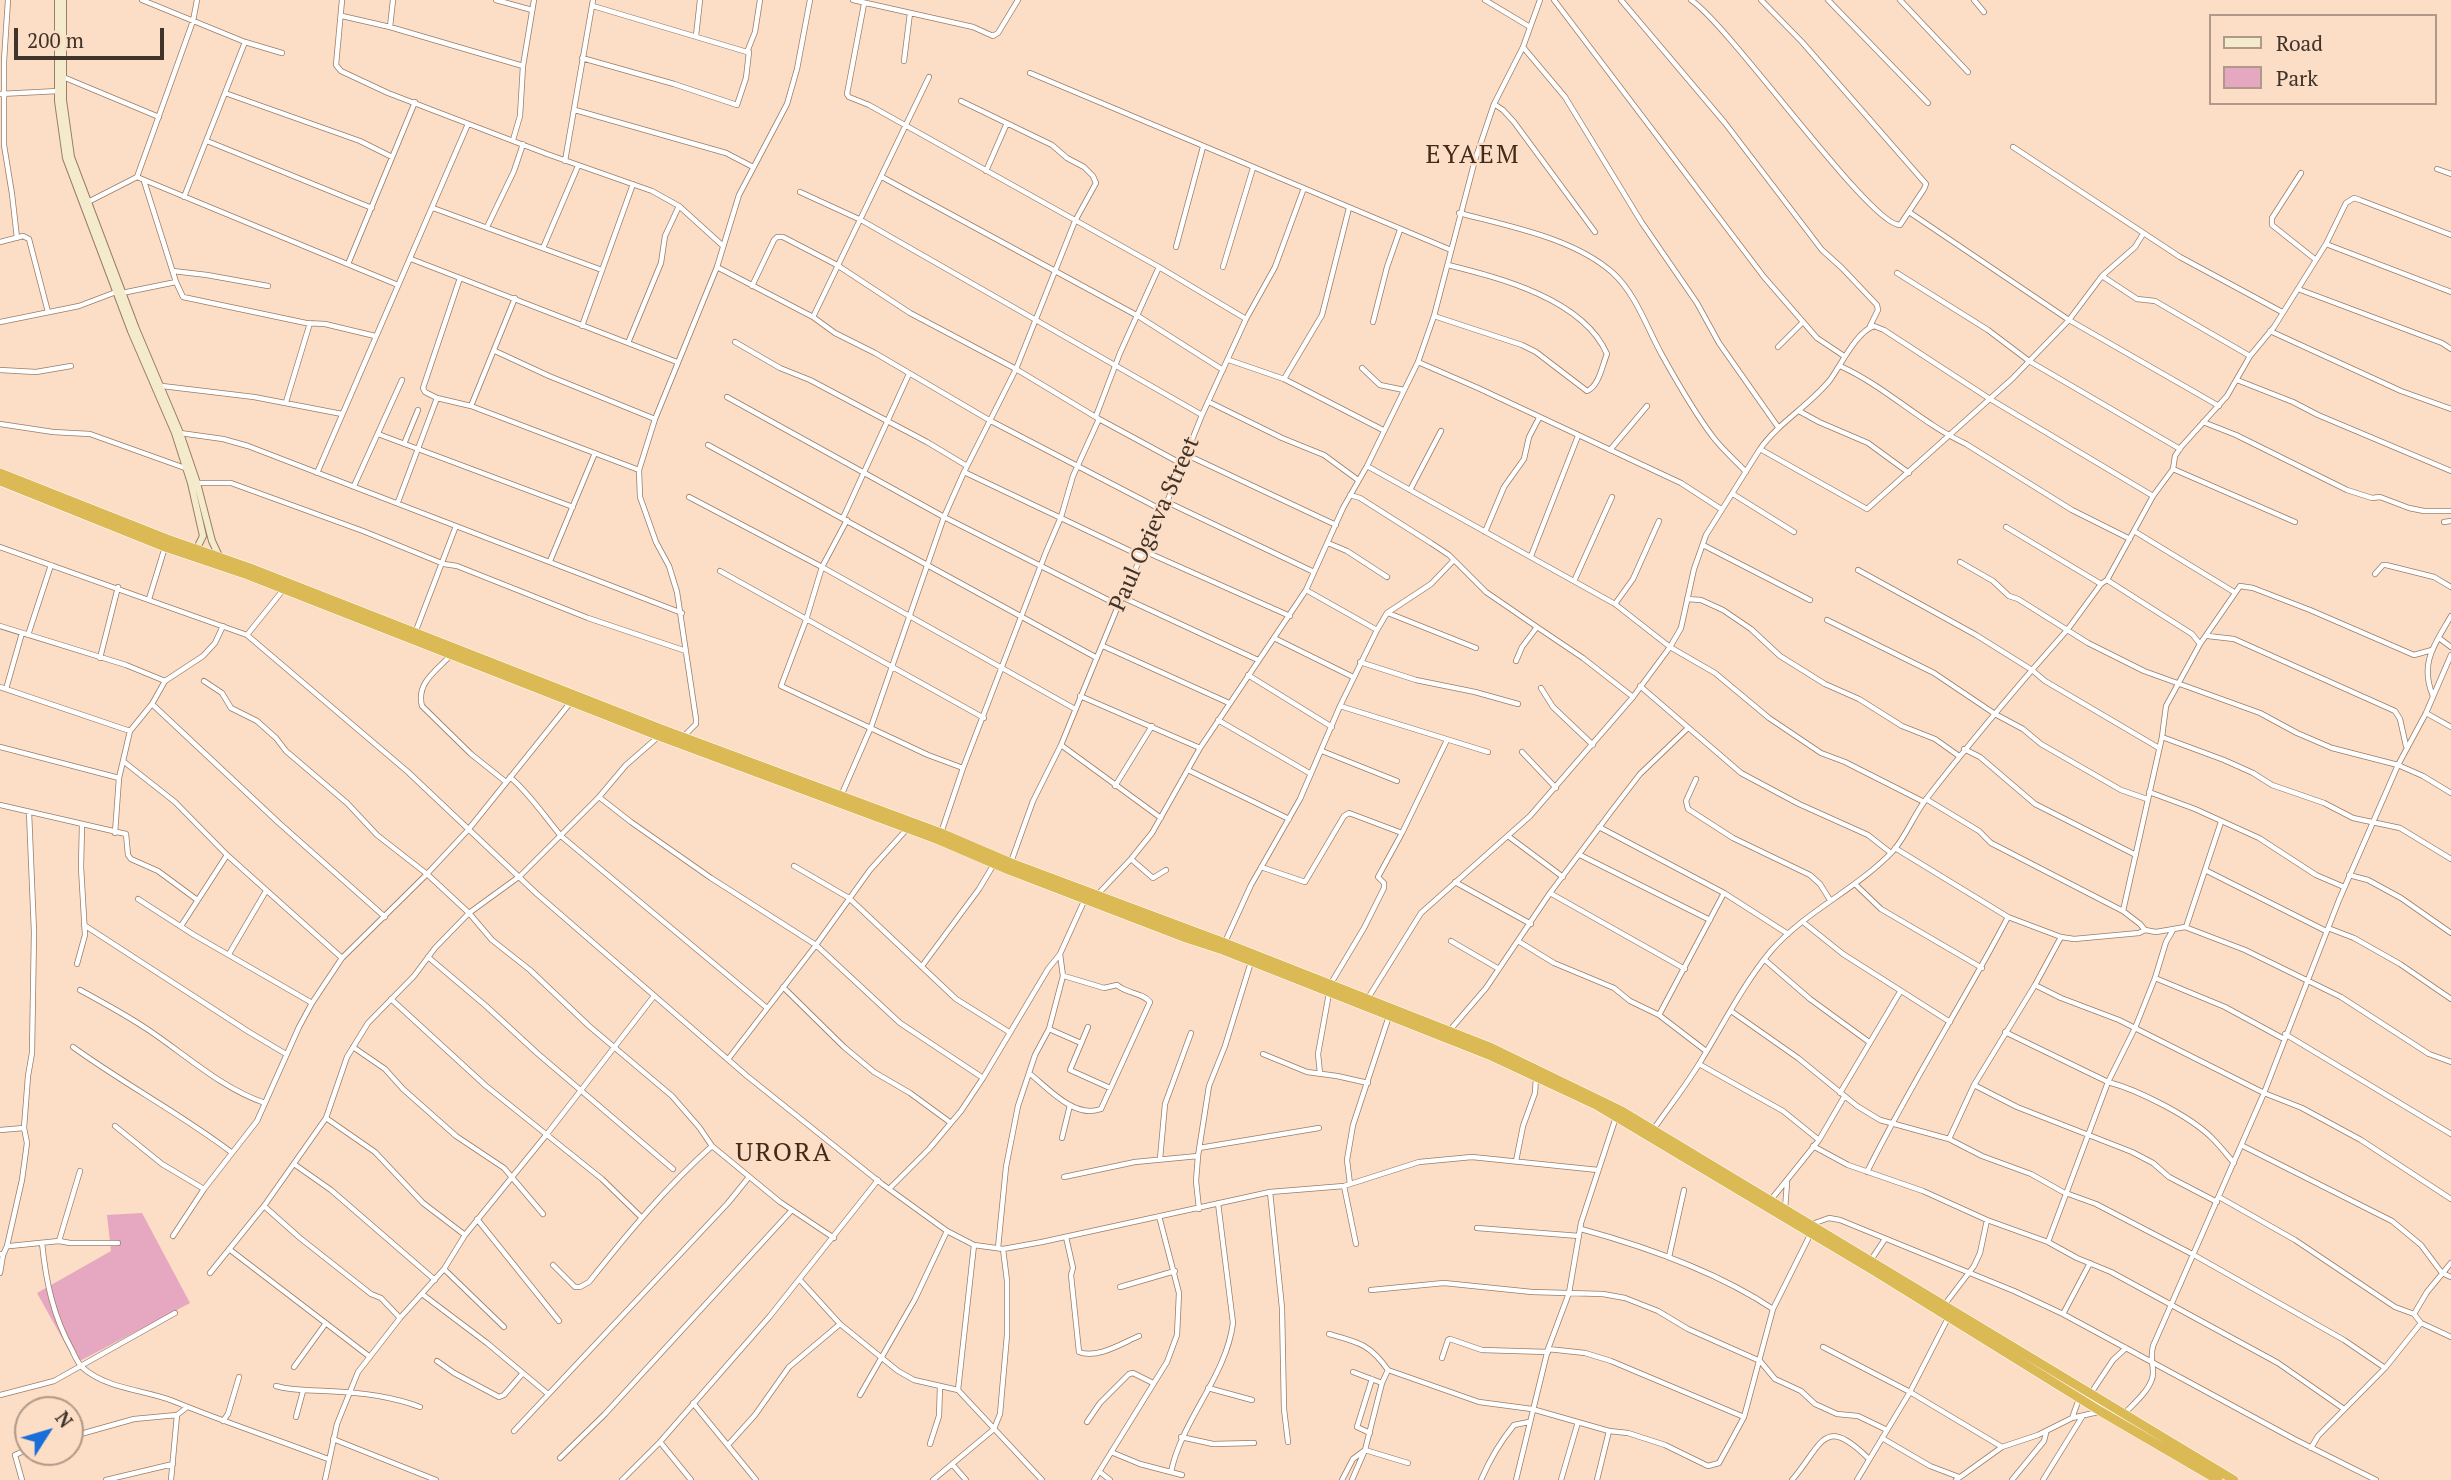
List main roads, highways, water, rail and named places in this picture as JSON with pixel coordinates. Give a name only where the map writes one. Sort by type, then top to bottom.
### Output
[{"type":"highway","points":[[0,473],[165,547],[215,563],[1085,899],[1329,989],[1367,998],[1450,1030],[1599,1098],[1785,1209],[1811,1229],[1948,1318],[2124,1415],[2234,1480]]},
{"type":"highway","points":[[0,481],[117,524],[219,556],[841,797],[941,833],[1011,863],[1225,943],[1389,1015],[1479,1050],[1616,1116],[1811,1229],[1871,1260],[1945,1304],[2084,1394],[2100,1411],[2218,1480]]},
{"type":"district","name":"EYAEM","points":[[1473,156]]},
{"type":"district","name":"URORA","points":[[784,1154]]}]
